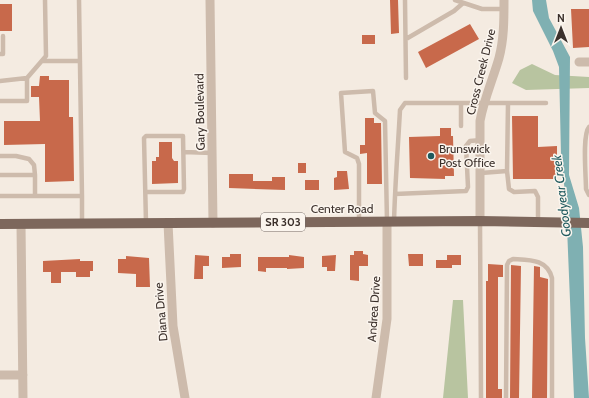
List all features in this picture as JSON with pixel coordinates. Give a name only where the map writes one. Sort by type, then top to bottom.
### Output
[{"type":"main road","name":"Center Road","points":[[0,224],[480,221],[585,223]]},
{"type":"street","name":"Gary Boulevard","points":[[210,0],[214,223]]},
{"type":"street","name":"Cross Creek Drive","points":[[480,221],[480,121],[499,57],[504,30],[504,5]]},
{"type":"street","points":[[579,62],[589,62]]},
{"type":"street","name":"Andrea Drive","points":[[376,398],[387,319],[391,222]]},
{"type":"street","name":"Diana Drive","points":[[168,223],[173,326],[185,398]]},
{"type":"street","points":[[21,224],[23,398]]},
{"type":"street","points":[[0,375],[23,375]]},
{"type":"lane","points":[[0,101],[27,101],[27,78],[46,56],[45,0]]},
{"type":"lane","points":[[79,0],[82,224]]},
{"type":"lane","points":[[405,0],[406,78]]},
{"type":"lane","points":[[455,0],[462,4],[482,9],[504,5]]},
{"type":"lane","points":[[406,39],[454,11],[462,4]]},
{"type":"lane","points":[[0,54],[3,54],[3,36]]},
{"type":"lane","points":[[42,61],[80,61]]},
{"type":"lane","points":[[0,81],[27,78]]},
{"type":"lane","points":[[359,222],[359,164],[357,158],[345,152],[341,93],[373,92],[375,113],[385,121],[387,187],[391,222]]},
{"type":"lane","points":[[391,222],[395,194],[400,110],[405,103],[546,103]]},
{"type":"lane","points":[[508,103],[507,171],[509,188],[514,192],[535,191],[538,196],[538,222]]},
{"type":"lane","points":[[461,104],[461,126]]},
{"type":"lane","points":[[589,127],[586,130],[586,188],[589,195]]},
{"type":"lane","points":[[146,192],[183,192],[183,136],[146,136],[144,138],[146,223]]},
{"type":"lane","points":[[395,194],[466,191],[468,187],[466,146],[470,141],[481,140]]},
{"type":"lane","points":[[184,152],[212,153]]},
{"type":"lane","points":[[0,156],[16,156],[29,159],[34,166],[35,195]]},
{"type":"lane","points":[[481,173],[507,171]]},
{"type":"lane","points":[[0,175],[35,175]]},
{"type":"lane","points":[[0,196],[82,196]]},
{"type":"lane","points":[[480,221],[481,398]]},
{"type":"lane","points":[[506,398],[507,265],[509,261],[513,259],[537,261],[550,270],[552,278],[552,398]]},
{"type":"green space","points":[[532,64],[555,75],[589,77],[589,88],[526,90],[512,83],[520,70]]},
{"type":"green space","points":[[453,300],[463,300],[468,398],[443,398]]},
{"type":"water","points":[[532,0],[546,0],[549,18],[570,57],[569,175],[579,208],[583,247],[585,338],[589,398],[574,398],[566,203],[561,155],[559,67],[553,51],[533,11]]},
{"type":"building","points":[[390,0],[398,0],[399,33],[391,34]]},
{"type":"building","points":[[0,4],[12,4],[12,31],[0,31]]},
{"type":"building","points":[[571,9],[589,9],[589,47],[573,48]]},
{"type":"building","points":[[470,24],[479,39],[426,68],[418,52]]},
{"type":"building","points":[[362,35],[375,35],[375,44],[362,44]]},
{"type":"building","points":[[40,76],[49,76],[49,80],[69,80],[69,117],[73,117],[74,181],[45,182],[45,144],[4,145],[4,121],[40,121],[39,97],[31,97],[31,86],[39,86]]},
{"type":"building","points":[[512,116],[538,116],[538,147],[557,146],[557,179],[513,179]]},
{"type":"building","points":[[365,118],[374,118],[374,123],[381,123],[382,184],[367,184],[367,153],[360,154],[360,145],[365,145]]},
{"type":"building","name":"Brunswick Post Office","points":[[440,128],[451,128],[451,136],[453,136],[454,176],[445,176],[445,179],[410,178],[409,137],[440,136]]},
{"type":"building","points":[[159,142],[172,142],[172,158],[174,161],[178,161],[178,183],[152,184],[152,161],[156,161],[156,157],[159,157]]},
{"type":"building","points":[[298,163],[306,163],[306,173],[298,173]]},
{"type":"building","points":[[337,171],[347,171],[349,189],[334,190],[334,178],[337,177]]},
{"type":"building","points":[[229,174],[253,174],[253,181],[272,181],[272,177],[285,177],[285,190],[229,188]]},
{"type":"building","points":[[305,180],[319,180],[319,190],[305,190]]},
{"type":"building","points":[[354,251],[363,251],[363,254],[368,255],[368,266],[359,266],[359,281],[350,280],[350,255],[354,255]]},
{"type":"building","points":[[230,254],[241,254],[241,267],[222,268],[222,257],[230,257]]},
{"type":"building","points":[[408,254],[423,254],[423,266],[409,266]]},
{"type":"building","points":[[195,255],[209,256],[209,266],[203,266],[203,279],[194,279]]},
{"type":"building","points":[[289,255],[304,257],[304,268],[266,268],[266,272],[258,271],[258,257],[289,257]]},
{"type":"building","points":[[336,255],[335,271],[327,271],[327,267],[322,267],[322,256]]},
{"type":"building","points":[[447,255],[461,255],[461,265],[452,265],[452,268],[436,268],[436,260],[447,260]]},
{"type":"building","points":[[126,256],[149,258],[150,287],[136,287],[136,274],[118,273],[118,259],[126,259]]},
{"type":"building","points":[[80,259],[80,261],[93,261],[93,271],[90,271],[90,277],[76,277],[76,272],[61,272],[61,283],[51,283],[51,272],[43,272],[43,261]]},
{"type":"building","points":[[488,264],[503,265],[503,277],[498,277],[498,389],[502,389],[502,398],[486,398],[486,281],[488,281]]},
{"type":"building","points":[[511,265],[521,266],[519,398],[510,398]]},
{"type":"building","points":[[534,266],[540,267],[540,277],[548,279],[547,398],[532,398]]},
{"type":"place","name":"Brunswick Post Office","points":[[431,156]]},
{"type":"water label","name":"Goodyear Creek","points":[[561,196]]}]
